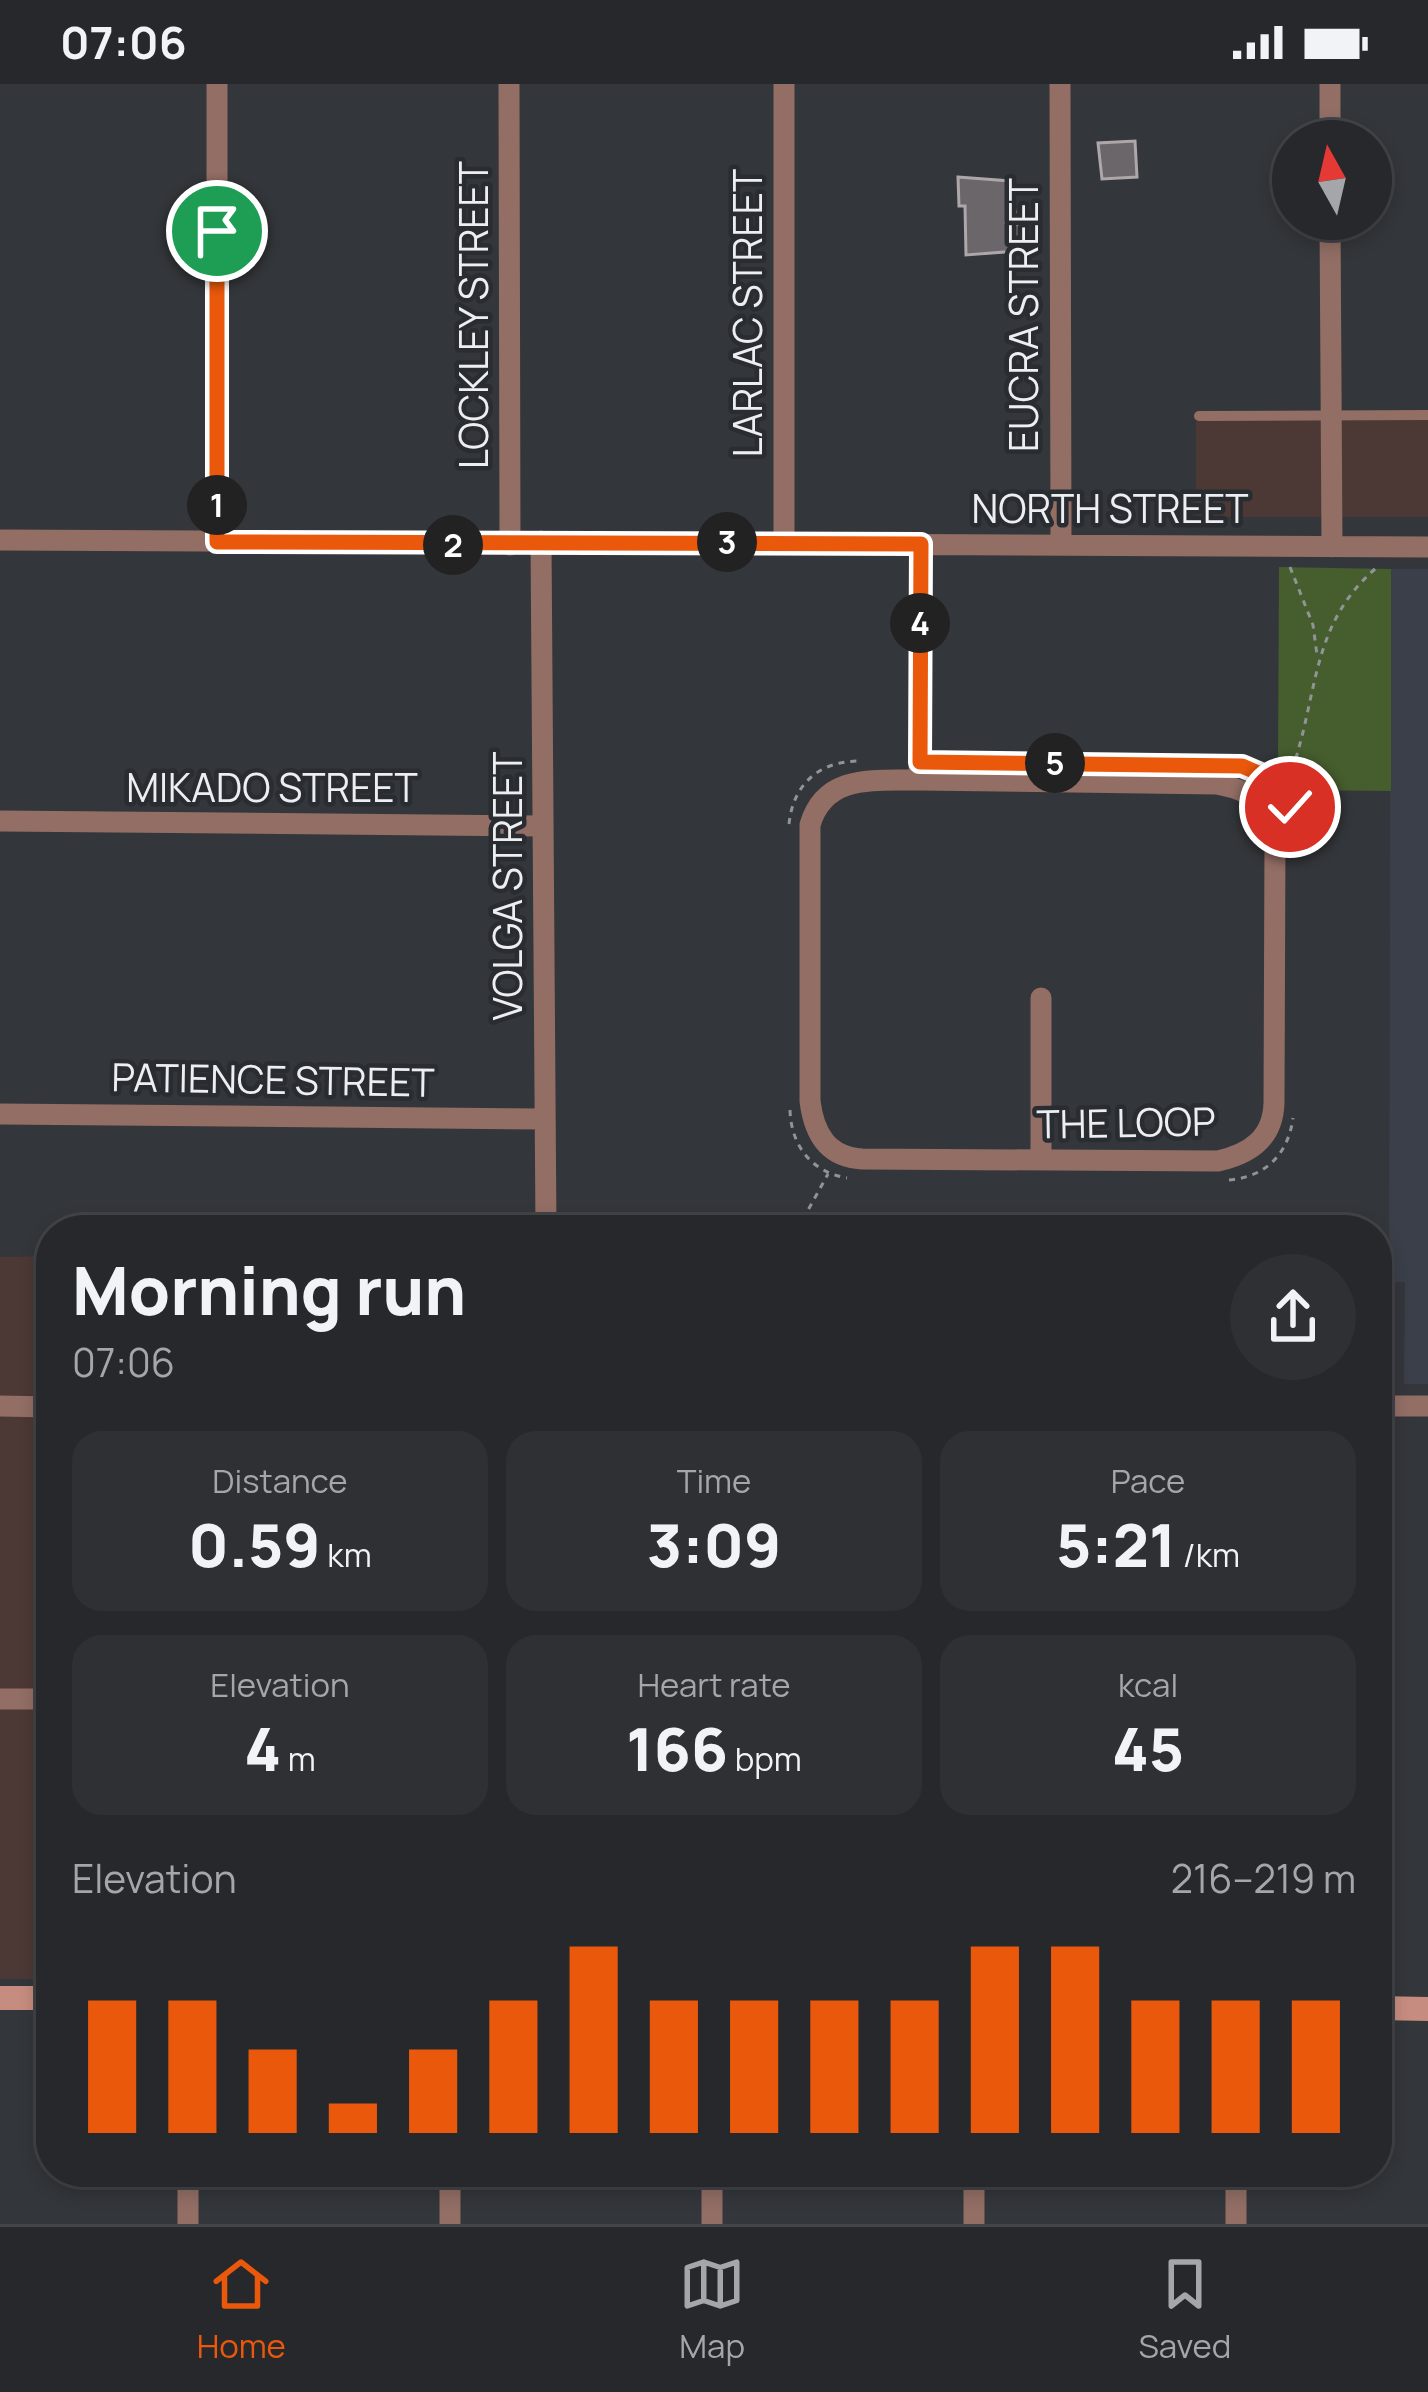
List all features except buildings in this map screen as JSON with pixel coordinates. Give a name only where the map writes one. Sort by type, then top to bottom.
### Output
[{"type":"street","points":[[217,84],[217,542]]},
{"type":"street","name":"LOCKLEY STREET","points":[[509,84],[510,545]]},
{"type":"street","name":"LARLAC STREET","points":[[784,84],[784,542]]},
{"type":"street","name":"EUCRA STREET","points":[[1060,84],[1060,545]]},
{"type":"street","points":[[1330,84],[1330,120]]},
{"type":"street","points":[[1330,240],[1332,547]]},
{"type":"street","name":"NORTH STREET","points":[[0,540],[1428,547]]},
{"type":"street","name":"VOLGA STREET","points":[[541,541],[546,1215]]},
{"type":"street","points":[[920,780],[921,544]]},
{"type":"street","name":"THE LOOP","points":[[920,780],[1216,784],[1254,795],[1273,822],[1274,1103],[1266,1134],[1255,1147],[1218,1161],[849,1159],[832,1150],[812,1118],[809,841],[815,809],[843,784],[920,780]]},
{"type":"street","name":"MIKADO STREET","points":[[0,821],[543,826]]},
{"type":"street","points":[[1041,1160],[1042,998]]},
{"type":"street","name":"PATIENCE STREET","points":[[0,1114],[545,1119]]},
{"type":"street","points":[[0,1406],[36,1407]]},
{"type":"street","points":[[1392,1406],[1428,1406]]},
{"type":"street","points":[[0,1699],[36,1699]]},
{"type":"street","points":[[0,1998],[36,1998]]},
{"type":"street","points":[[1392,2008],[1428,2009]]},
{"type":"street","points":[[188,2187],[188,2224]]},
{"type":"street","points":[[450,2187],[450,2224]]},
{"type":"street","points":[[712,2187],[712,2224]]},
{"type":"street","points":[[974,2187],[974,2224]]},
{"type":"street","points":[[1235,2187],[1236,2224]]},
{"type":"lane","points":[[1199,416],[1428,415]]},
{"type":"path","points":[[1280,565],[1288,565],[1304,600],[1317,656]]},
{"type":"path","points":[[1270,778],[1285,765],[1294,764],[1309,718],[1317,656],[1341,604],[1380,566],[1357,565]]},
{"type":"path","points":[[789,822],[794,799],[818,770],[842,762],[874,761]]},
{"type":"path","points":[[1224,765],[1270,778],[1284,794],[1293,819]]},
{"type":"path","points":[[1213,1180],[1244,1178],[1274,1162],[1288,1139],[1293,1100]]},
{"type":"path","points":[[790,1105],[797,1144],[828,1173],[848,1178]]},
{"type":"path","points":[[805,1215],[828,1173]]},
{"type":"shaded area","points":[[1428,420],[1428,517],[1196,517],[1196,421]]},
{"type":"shaded area","points":[[1391,569],[1428,569],[1428,1384],[1404,1384],[1405,1282],[1392,1282]]},
{"type":"shaded area","points":[[36,1256],[36,1979],[0,1979],[0,1257]]},
{"type":"green space","points":[[1279,567],[1391,569],[1391,791],[1290,790],[1278,763]]},
{"type":"route","points":[[217,231],[217,542],[921,544],[920,762],[1242,766],[1270,778],[1290,807]]}]
